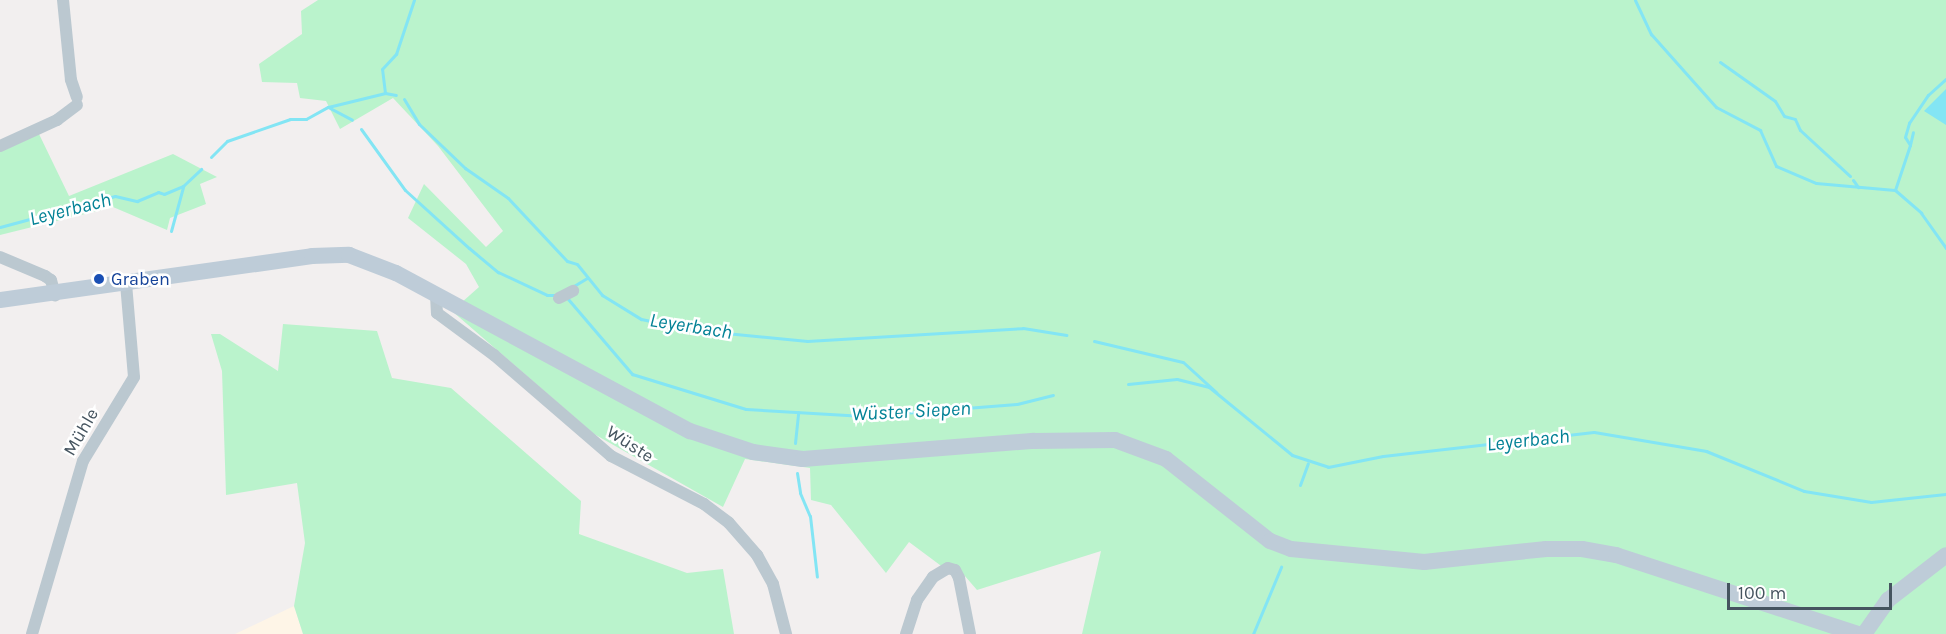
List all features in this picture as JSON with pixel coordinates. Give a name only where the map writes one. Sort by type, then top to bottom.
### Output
[{"type":"main road","points":[[0,300],[55,295],[333,254],[375,263],[690,431],[753,452],[803,459],[1034,441],[1115,440],[1166,459],[1270,541],[1291,549],[1424,562],[1546,549],[1582,549],[1616,555],[1858,634]]},
{"type":"main road","points":[[1864,634],[1888,600],[1946,555]]},
{"type":"street","points":[[0,146],[57,120],[77,101],[71,80],[63,0]]},
{"type":"street","points":[[0,257],[51,280],[55,295]]},
{"type":"street","name":"Mühle","points":[[32,634],[82,461],[134,378],[126,284]]},
{"type":"street","points":[[559,298],[573,291]]},
{"type":"street","name":"Wüste","points":[[436,295],[437,313],[494,355],[611,456],[704,504],[729,523],[757,555],[773,584],[786,634]]},
{"type":"street","points":[[906,634],[917,600],[933,578],[948,568],[955,570],[959,578],[970,634]]},
{"type":"shaded area","points":[[294,606],[303,634],[235,634]]},
{"type":"green space","points":[[318,0],[1946,0],[1946,634],[1082,634],[1101,551],[977,590],[958,568],[944,568],[909,542],[886,573],[831,505],[811,500],[810,468],[745,459],[723,507],[594,434],[452,311],[479,287],[466,264],[408,218],[424,184],[486,247],[503,231],[438,146],[393,98],[340,129],[326,101],[300,98],[297,83],[262,82],[259,64],[302,34],[301,11]]},
{"type":"green space","points":[[39,134],[69,196],[173,154],[217,177],[200,184],[206,204],[170,218],[167,230],[113,207],[0,235],[0,152]]},
{"type":"green space","points":[[283,324],[377,331],[392,378],[451,388],[581,501],[579,534],[687,573],[723,569],[734,634],[303,634],[294,606],[305,543],[297,483],[226,495],[222,371],[211,334],[220,334],[278,371]]},
{"type":"water","points":[[1946,89],[1946,125],[1924,111]]},
{"type":"waterway","points":[[385,93],[382,69],[396,54],[414,0]]},
{"type":"waterway","points":[[1635,0],[1651,34],[1716,107],[1760,130],[1776,166],[1816,183],[1895,190],[1921,213],[1946,248]]},
{"type":"waterway","points":[[1720,62],[1775,101],[1784,116],[1795,119],[1800,130],[1850,176]]},
{"type":"waterway","points":[[1895,190],[1910,145],[1905,137],[1909,123],[1928,95],[1946,79]]},
{"type":"waterway","points":[[328,107],[385,93],[396,95]]},
{"type":"waterway","name":"Leyerbach","points":[[404,99],[419,124],[465,168],[508,198],[567,261],[577,264],[602,295],[641,319],[695,330],[807,341],[1023,328],[1066,335]]},
{"type":"waterway","name":"Leyerbach","points":[[211,157],[227,141],[290,119],[306,119],[328,107],[352,120]]},
{"type":"waterway","name":"Leyerbach","points":[[361,129],[405,190],[469,248],[498,272],[547,295],[555,295]]},
{"type":"waterway","points":[[1910,145],[1913,132]]},
{"type":"waterway","name":"Leyerbach","points":[[0,227],[115,196],[137,201],[158,192],[164,194],[183,186],[201,169]]},
{"type":"waterway","points":[[1853,180],[1858,187]]},
{"type":"waterway","points":[[171,231],[183,187]]},
{"type":"waterway","points":[[572,287],[587,278]]},
{"type":"waterway","name":"Leyerbach","points":[[568,299],[632,374],[746,409],[864,416],[1017,404],[1053,395]]},
{"type":"waterway","points":[[1094,341],[1183,362],[1216,392]]},
{"type":"waterway","name":"Leyerbach","points":[[1128,384],[1177,379],[1209,387],[1292,455],[1328,467],[1383,456],[1594,432],[1706,451],[1804,491],[1871,502],[1946,494]]},
{"type":"waterway","name":"Wüster Siepen","points":[[795,443],[798,412]]},
{"type":"waterway","points":[[1300,485],[1308,463]]},
{"type":"waterway","name":"Wüster Siepen","points":[[797,473],[800,493],[810,516],[817,577]]},
{"type":"waterway","points":[[1253,634],[1281,567]]},
{"type":"place","name":"Graben","points":[[99,279]]}]
